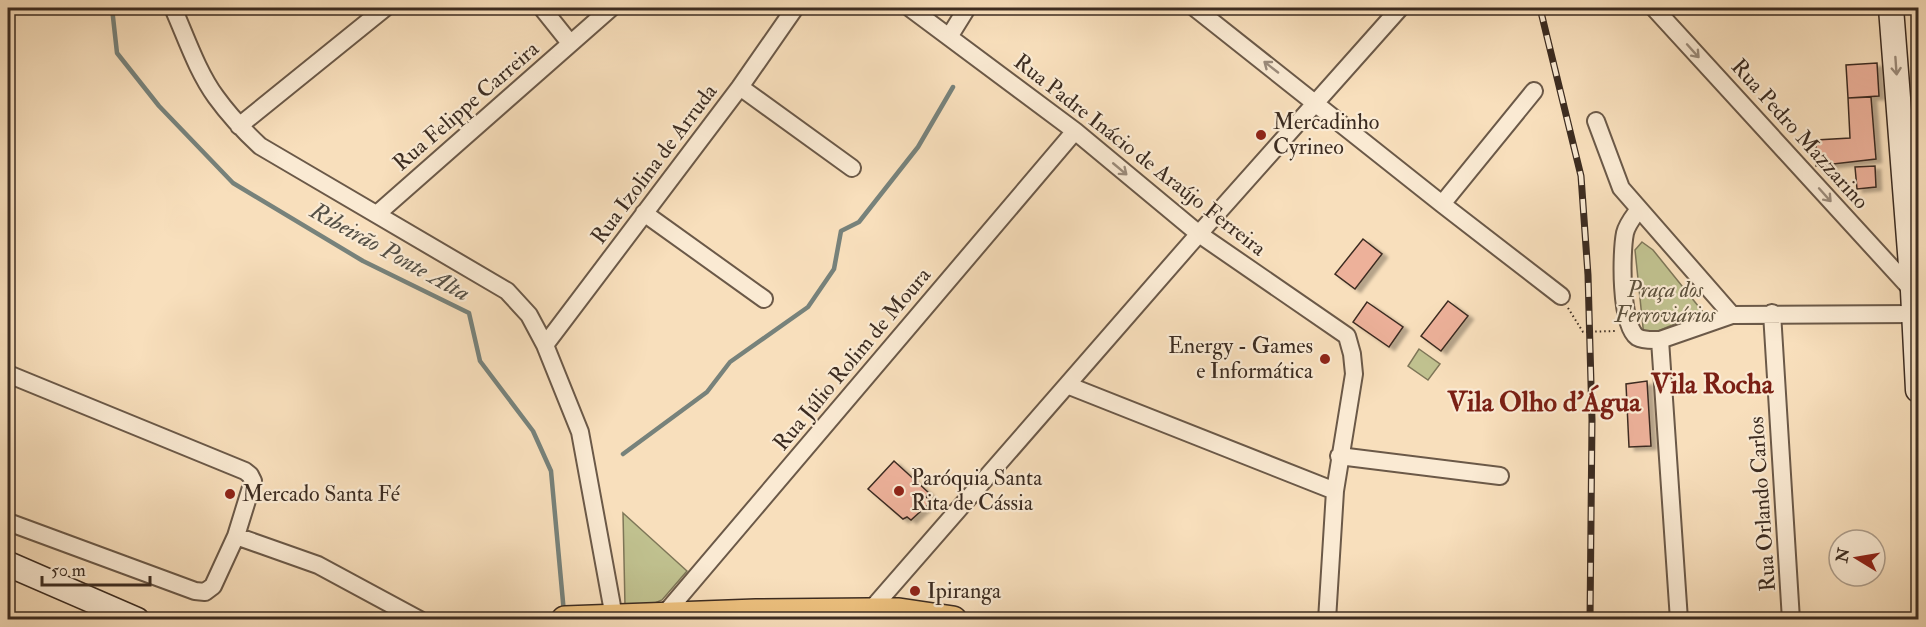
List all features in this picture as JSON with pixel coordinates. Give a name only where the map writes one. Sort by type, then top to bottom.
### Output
[{"type":"main road","points":[[1891,8],[1914,302],[1918,390]]},
{"type":"main road","points":[[8,564],[137,620]]},
{"type":"main road","points":[[573,619],[869,612],[953,620]]},
{"type":"street","points":[[173,8],[209,87],[239,126],[260,146],[507,291],[529,315],[580,432],[614,618]]},
{"type":"street","points":[[239,126],[385,8]]},
{"type":"street","points":[[542,8],[570,43]]},
{"type":"street","name":"Rua Felippe Carreira","points":[[377,214],[611,8]]},
{"type":"street","name":"Rua Izolina de Arruda","points":[[544,345],[741,87],[795,8]]},
{"type":"street","name":"Rua Padre Inácio de Araújo Ferreira","points":[[910,8],[1075,131],[1199,234],[1347,336],[1354,374],[1335,491],[1327,620]]},
{"type":"street","points":[[949,37],[967,8]]},
{"type":"street","points":[[1196,8],[1561,296]]},
{"type":"street","points":[[869,612],[1400,8]]},
{"type":"street","name":"Rua Pedro Mazzarino","points":[[1654,8],[1914,302]]},
{"type":"street","points":[[741,87],[852,168]]},
{"type":"street","points":[[1442,204],[1534,91]]},
{"type":"street","points":[[1596,121],[1621,188],[1732,315]]},
{"type":"street","name":"Rua Júlio Rolim de Moura","points":[[663,616],[1075,131]]},
{"type":"street","points":[[1639,209],[1626,232],[1624,247],[1626,314],[1637,337],[1660,340],[1732,315],[1914,302]]},
{"type":"street","points":[[644,213],[765,299]]},
{"type":"street","name":"Rua Orlando Carlos","points":[[1772,313],[1791,620]]},
{"type":"street","points":[[1660,340],[1679,620]]},
{"type":"street","points":[[8,374],[245,471],[253,481],[236,536],[213,586],[205,592],[195,591],[8,522]]},
{"type":"street","points":[[1067,385],[1335,491]]},
{"type":"street","points":[[1339,456],[1500,476]]},
{"type":"street","points":[[236,536],[318,565],[420,620]]},
{"type":"path","points":[[1561,296],[1582,332],[1632,330]]},
{"type":"green space","name":"Praça dos Ferroviários","points":[[1642,242],[1653,250],[1703,312],[1644,337],[1635,250]]},
{"type":"green space","points":[[1419,349],[1440,364],[1428,380],[1408,366]]},
{"type":"green space","points":[[623,513],[687,571],[662,600],[641,609],[625,606]]},
{"type":"building","points":[[1877,63],[1879,96],[1848,98],[1846,65]]},
{"type":"building","points":[[1871,97],[1876,159],[1816,166],[1816,140],[1850,138],[1848,98]]},
{"type":"building","points":[[1875,166],[1876,187],[1857,189],[1855,167]]},
{"type":"building","points":[[1363,239],[1382,254],[1355,289],[1335,274]]},
{"type":"building","points":[[1448,301],[1468,316],[1441,351],[1421,336]]},
{"type":"building","points":[[1367,302],[1403,327],[1389,347],[1353,322]]},
{"type":"building","points":[[1647,381],[1651,446],[1629,447],[1626,384]]},
{"type":"building","name":"Paróquia Santa Rita de Cássia","points":[[894,461],[929,493],[926,497],[932,501],[911,520],[907,517],[903,519],[868,489]]},
{"type":"waterway","name":"Ribeirão Ponte Alta","points":[[112,8],[117,53],[159,106],[233,183],[363,261],[469,313],[480,361],[533,431],[551,471],[564,613]]},
{"type":"waterway","points":[[623,454],[707,392],[730,362],[808,307],[834,269],[841,231],[859,222],[918,147],[953,87]]},
{"type":"railway","points":[[1540,8],[1581,176],[1588,275],[1592,420],[1590,620]]},
{"type":"place","name":"Mercadinho Cyrineo","points":[[1261,135]]},
{"type":"place","name":"Energy - Games e Informática","points":[[1325,359]]},
{"type":"place","name":"Paróquia Santa Rita de Cássia","points":[[899,491]]},
{"type":"place","name":"Mercado Santa Fé","points":[[230,494]]},
{"type":"place","name":"Ipiranga","points":[[915,591]]},
{"type":"district","name":"Vila Rocha","points":[[1712,384]]},
{"type":"district","name":"Vila Olho d'Água","points":[[1544,402]]}]
